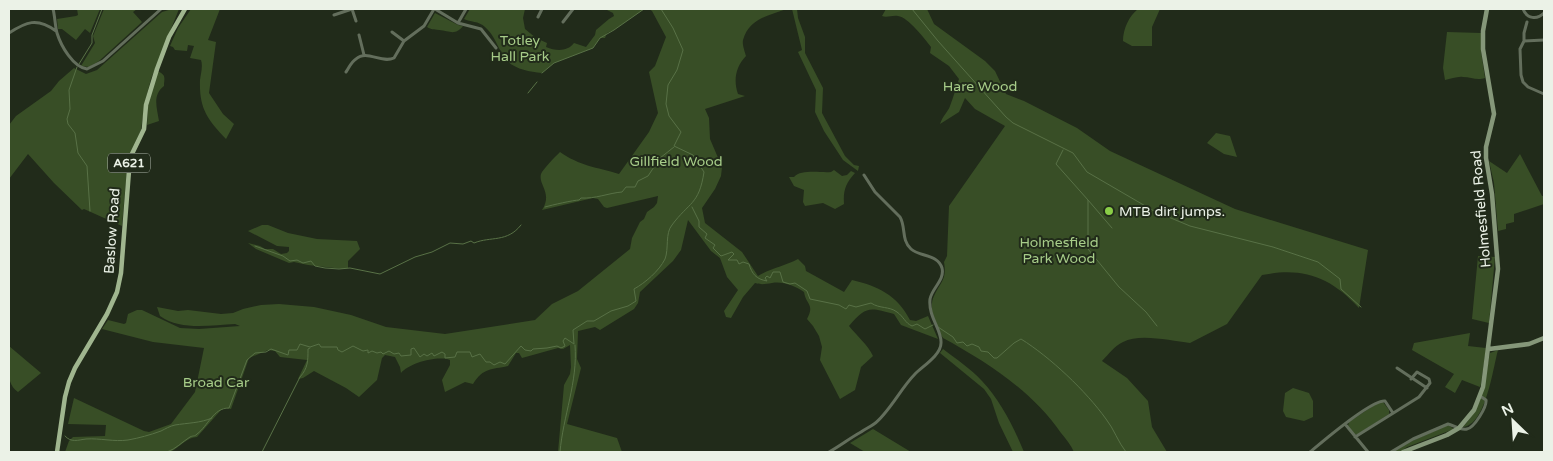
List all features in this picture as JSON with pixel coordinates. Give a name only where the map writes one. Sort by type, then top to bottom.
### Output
[{"type":"main road","name":"Baslow Road","points":[[57,452],[65,397],[74,368],[107,314],[117,292],[121,273],[130,158],[144,130],[146,105],[156,69],[185,9]]},
{"type":"main road","name":"Holmesfield Road","points":[[1459,428],[1474,410],[1480,396],[1489,349],[1498,269],[1492,194],[1486,158],[1486,147],[1494,114],[1483,49],[1487,9]]},
{"type":"main road","points":[[1489,349],[1529,344],[1544,338]]},
{"type":"main road","points":[[1403,452],[1459,428]]},
{"type":"street","points":[[54,9],[56,31],[61,42],[78,65],[88,69],[103,61],[161,9]]},
{"type":"street","points":[[334,15],[352,9],[356,21]]},
{"type":"street","points":[[346,72],[354,60],[364,55],[381,60],[395,57],[404,41],[424,26],[434,9],[458,23],[481,29],[496,48]]},
{"type":"street","points":[[458,23],[466,9]]},
{"type":"street","points":[[538,17],[542,9]]},
{"type":"street","points":[[563,22],[572,9]]},
{"type":"street","points":[[1523,9],[1533,18],[1544,13]]},
{"type":"street","points":[[9,33],[31,22],[43,24],[56,31]]},
{"type":"street","points":[[1527,22],[1519,62],[1522,80],[1528,87],[1544,94]]},
{"type":"street","points":[[392,32],[404,41]]},
{"type":"street","points":[[358,35],[364,55]]},
{"type":"street","points":[[1524,41],[1544,40]]},
{"type":"street","points":[[829,452],[874,424],[905,384],[938,351],[941,343],[931,314],[930,305],[930,297],[942,274],[939,262],[929,256],[921,255],[909,247],[904,238],[900,217],[875,192],[864,175]]},
{"type":"street","points":[[1397,368],[1427,388]]},
{"type":"street","points":[[1355,437],[1419,397],[1430,381],[1418,372],[1411,379]]},
{"type":"street","points":[[1391,452],[1413,439],[1448,424],[1459,428],[1469,428],[1481,414],[1487,402],[1480,396]]},
{"type":"street","points":[[1310,452],[1345,424],[1381,400],[1387,403],[1393,413]]},
{"type":"street","points":[[1345,424],[1368,452]]},
{"type":"green space","points":[[77,9],[100,9],[90,33],[85,29],[76,40],[62,29],[58,29],[57,19],[78,15]]},
{"type":"green space","points":[[104,9],[137,9],[133,12],[142,22],[99,61],[89,67],[81,66],[95,43],[93,36]]},
{"type":"green space","points":[[179,9],[151,79],[141,130],[128,158],[122,226],[84,209],[82,210],[28,154],[9,179],[9,125],[16,116],[51,91],[74,68],[86,74],[97,70],[162,12]]},
{"type":"green space","points":[[191,9],[220,9],[208,40],[216,42],[209,93],[223,114],[234,124],[226,139],[205,112],[200,90],[201,60],[190,58],[194,46],[188,45],[187,51],[175,50],[170,46],[178,28]]},
{"type":"green space","name":"Totley Hall Park","points":[[470,9],[525,9],[523,18],[525,29],[536,38],[547,43],[546,47],[561,50],[568,48],[574,43],[586,47],[595,35],[596,30],[614,16],[613,13],[605,9],[644,9],[607,33],[605,38],[600,38],[593,48],[554,63],[542,73],[517,68],[507,61],[494,38],[483,25],[464,19]]},
{"type":"green space","points":[[649,9],[787,9],[760,19],[746,33],[743,46],[746,56],[740,64],[736,78],[738,94],[745,96],[705,109],[709,118],[710,139],[722,167],[721,176],[715,189],[702,208],[705,223],[742,252],[758,276],[798,259],[805,266],[806,271],[844,292],[852,280],[861,282],[893,298],[905,311],[910,320],[916,321],[928,316],[938,339],[901,325],[894,314],[873,309],[864,312],[849,326],[873,356],[861,367],[855,390],[840,399],[820,360],[822,347],[819,336],[807,319],[810,307],[804,292],[785,283],[755,283],[743,297],[731,318],[726,317],[724,311],[738,290],[727,277],[720,258],[711,251],[688,220],[681,250],[673,261],[640,292],[638,303],[634,309],[600,330],[595,327],[578,331],[577,359],[581,368],[567,424],[617,438],[622,452],[558,452],[564,385],[570,374],[571,367],[570,345],[563,349],[558,348],[522,358],[519,353],[516,353],[508,366],[488,370],[473,384],[465,382],[445,392],[442,380],[450,365],[450,360],[431,359],[410,366],[401,373],[395,357],[385,355],[382,358],[377,380],[359,397],[314,371],[298,379],[307,360],[280,357],[275,351],[268,350],[249,358],[231,409],[225,408],[221,410],[197,437],[193,437],[170,452],[65,452],[69,441],[73,437],[105,436],[106,425],[68,424],[74,398],[149,432],[171,424],[195,392],[204,348],[153,342],[102,329],[108,320],[126,323],[128,314],[137,310],[142,310],[180,328],[199,329],[240,326],[235,324],[196,326],[177,324],[160,316],[157,307],[178,311],[188,310],[221,314],[233,313],[261,305],[279,304],[314,307],[351,315],[386,327],[445,334],[535,320],[552,304],[578,291],[630,249],[632,238],[640,222],[657,203],[658,196],[607,208],[598,199],[593,198],[542,210],[546,194],[541,182],[541,174],[560,152],[581,163],[619,174],[649,132],[658,113],[649,72],[655,66],[666,37],[652,11]]},
{"type":"green space","points":[[792,9],[797,9],[798,18],[805,37],[805,53],[823,88],[822,113],[845,156],[854,165],[859,166],[858,171],[843,160],[824,131],[815,112],[816,90],[798,52],[802,50]]},
{"type":"green space","name":"Holmesfield Park Wood","points":[[886,9],[927,9],[934,24],[985,61],[995,71],[1006,94],[1077,128],[1110,151],[1235,209],[1368,250],[1359,308],[1338,289],[1315,277],[1291,272],[1262,275],[1227,324],[1190,343],[1147,338],[1130,339],[1123,342],[1114,348],[1102,361],[1127,378],[1148,401],[1152,427],[1167,452],[1074,452],[1049,418],[1023,391],[976,357],[943,338],[937,329],[932,312],[932,301],[944,277],[944,262],[947,256],[949,206],[1005,126],[975,109],[965,98],[959,112],[940,124],[949,108],[959,79],[949,66],[930,53],[931,47],[907,20],[898,16],[882,16]]},
{"type":"green space","points":[[1138,9],[1160,9],[1152,27],[1152,46],[1132,46],[1123,41],[1127,23]]},
{"type":"green space","points":[[435,13],[463,26],[457,31],[452,32],[429,28],[427,27]]},
{"type":"green space","points":[[1447,32],[1481,33],[1481,51],[1485,78],[1459,77],[1445,80],[1443,68]]},
{"type":"green space","points":[[157,71],[164,75],[164,86],[158,93],[157,98],[159,121],[147,125],[148,106]]},
{"type":"green space","points":[[1216,133],[1230,136],[1237,157],[1224,154],[1207,143]]},
{"type":"green space","points":[[1520,154],[1542,196],[1544,196],[1544,204],[1514,214],[1514,222],[1506,224],[1506,229],[1498,231],[1494,183],[1489,161],[1507,173]]},
{"type":"green space","points":[[834,170],[842,176],[847,175],[851,171],[855,173],[846,187],[844,204],[835,209],[823,203],[805,206],[803,202],[804,190],[794,186],[789,177],[806,172],[831,172]]},
{"type":"green space","points":[[262,225],[317,239],[357,241],[360,249],[348,261],[348,268],[343,269],[294,262],[289,263],[256,249],[248,243],[265,249],[273,249],[281,254],[289,251],[289,247],[277,246],[248,231]]},
{"type":"green space","points":[[1478,256],[1495,257],[1489,323],[1472,319]]},
{"type":"green space","points":[[1470,333],[1468,346],[1486,348],[1481,384],[1480,387],[1462,380],[1455,393],[1445,387],[1454,374],[1412,350],[1414,343]]},
{"type":"green space","points":[[9,346],[41,373],[18,392],[9,377]]},
{"type":"green space","points":[[943,349],[973,372],[989,389],[1006,415],[1024,452],[1013,452],[999,423],[991,399],[984,389],[940,353]]},
{"type":"green space","points":[[1498,350],[1483,407],[1471,424],[1463,427],[1480,401],[1490,353]]},
{"type":"green space","points":[[1293,388],[1309,393],[1313,401],[1313,417],[1304,421],[1286,417],[1283,411],[1285,393]]},
{"type":"green space","points":[[1379,402],[1383,402],[1389,410],[1389,414],[1358,434],[1354,434],[1348,426],[1349,422]]},
{"type":"green space","points":[[1448,425],[1454,429],[1407,447],[1400,452],[1392,452],[1403,445]]},
{"type":"green space","points":[[873,429],[911,452],[865,452],[850,443]]},
{"type":"waterway","points":[[79,64],[92,43],[92,35],[102,9]]},
{"type":"waterway","points":[[542,73],[554,63],[593,48],[600,38],[644,9]]},
{"type":"waterway","points":[[167,452],[196,435],[219,411],[229,408],[247,360],[255,353],[266,352],[271,349],[288,355],[289,350],[297,350],[300,344],[310,347],[319,344],[321,347],[337,347],[342,352],[353,346],[363,351],[368,350],[368,353],[372,351],[383,354],[389,351],[394,354],[399,353],[401,356],[411,355],[411,349],[414,348],[420,357],[424,354],[427,356],[432,353],[434,356],[442,352],[445,354],[445,358],[455,357],[457,352],[470,352],[472,357],[480,354],[486,362],[494,365],[500,362],[505,364],[521,346],[525,350],[531,351],[533,349],[557,346],[561,348],[565,346],[563,341],[565,338],[574,344],[573,330],[587,321],[594,321],[611,311],[628,306],[636,301],[634,289],[651,276],[665,259],[670,228],[696,197],[704,172],[693,155],[674,146],[681,132],[669,116],[666,104],[668,85],[677,70],[683,50],[673,28],[661,9]]},
{"type":"waterway","points":[[912,9],[938,41],[1013,123],[1073,153],[1087,172],[1154,211],[1190,226],[1273,247],[1318,262],[1340,279],[1341,289],[1361,307]]},
{"type":"waterway","points":[[77,67],[69,90],[70,109],[67,119],[68,124],[75,133],[78,153],[87,166],[90,211]]},
{"type":"waterway","points":[[528,93],[537,82]]},
{"type":"waterway","points":[[545,207],[581,198],[622,192],[626,187],[635,187],[638,181],[648,176],[660,158],[674,147]]},
{"type":"waterway","points":[[1063,150],[1056,164],[1088,200],[1088,249],[1119,287],[1146,312],[1157,326]]},
{"type":"waterway","points":[[1088,200],[1112,228]]},
{"type":"waterway","points":[[692,207],[699,221],[699,227],[707,234],[705,238],[715,245],[713,248],[721,256],[732,252],[734,254],[728,260],[737,260],[739,264],[743,262],[749,264],[753,273],[760,279],[767,281],[765,278],[767,276],[770,278],[773,272],[780,272],[783,282],[795,283],[807,291],[810,299],[839,305],[846,309],[849,305],[856,307],[871,303],[894,310],[912,326],[917,324],[925,329],[933,325]]},
{"type":"waterway","points":[[255,246],[283,256],[290,261],[297,260],[303,263],[311,261],[315,266],[325,268],[350,268],[380,274],[450,243],[463,244],[471,241],[474,243],[504,237],[516,231],[521,225]]},
{"type":"waterway","points":[[938,327],[953,337],[957,343],[963,342],[967,346],[972,344],[979,347],[981,351],[988,352],[994,358],[997,358],[1021,339],[1032,346],[1078,386],[1098,408],[1126,452]]},
{"type":"waterway","points":[[560,452],[574,372],[575,345]]},
{"type":"waterway","points":[[262,452],[300,377],[305,371],[308,361],[308,349],[310,348]]},
{"type":"waterway","points":[[65,436],[70,440],[128,440],[153,434],[173,425],[199,422],[212,418]]},
{"type":"place","name":"MTB dirt jumps.","points":[[1109,211]]},
{"type":"park label","name":"Hare Wood","points":[[980,86]]},
{"type":"park label","name":"Gillfield Wood","points":[[676,161]]},
{"type":"park label","name":"Broad Car","points":[[216,382]]}]
